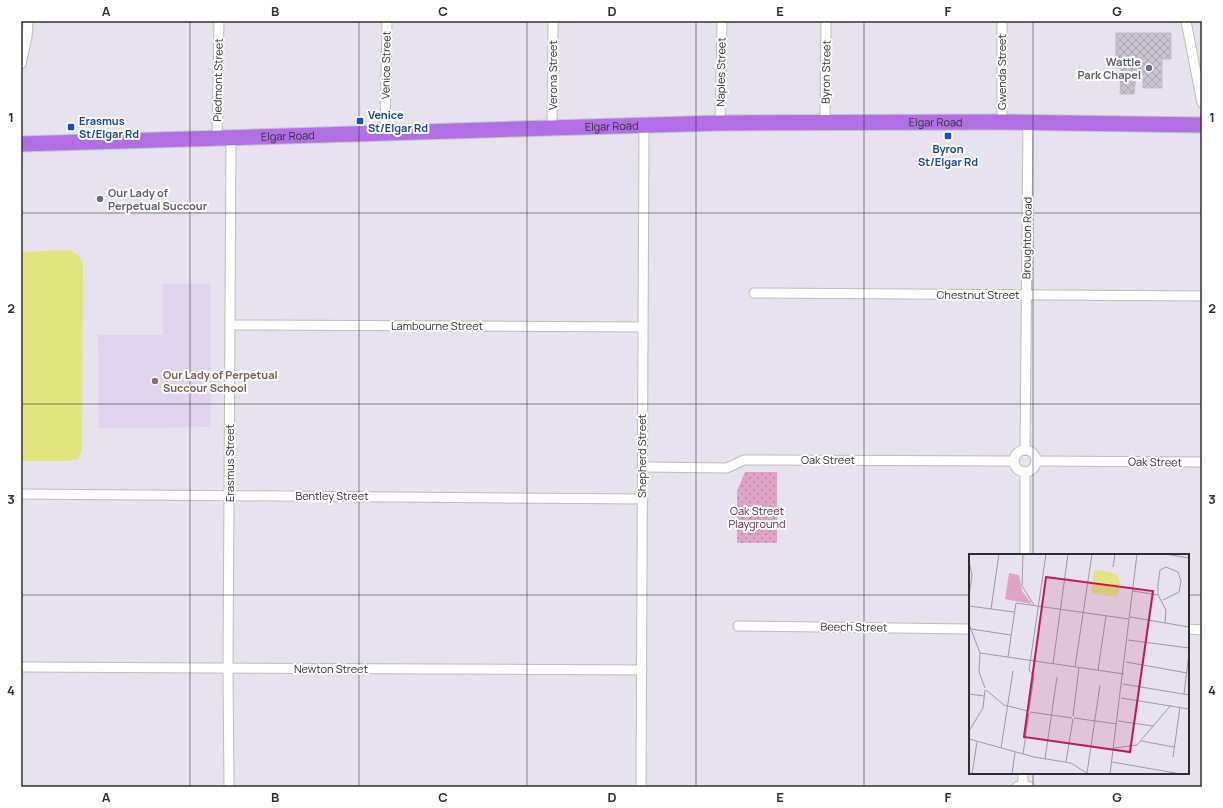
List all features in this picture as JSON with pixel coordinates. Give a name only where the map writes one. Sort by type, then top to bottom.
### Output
[{"type":"main road","name":"Elgar Road","points":[[21,144],[720,123],[1028,122],[1202,125]]},
{"type":"street","points":[[21,64],[27,37],[28,21]]},
{"type":"street","name":"Piedmont Street","points":[[220,21],[224,139]]},
{"type":"street","name":"Venice Street","points":[[385,134],[387,21]]},
{"type":"street","name":"Verona Street","points":[[552,128],[553,21]]},
{"type":"street","name":"Naples Street","points":[[720,123],[722,21]]},
{"type":"street","name":"Byron Street","points":[[825,122],[826,21]]},
{"type":"street","name":"Gwenda Street","points":[[1002,21],[1002,122]]},
{"type":"street","points":[[1186,21],[1202,103]]},
{"type":"street","name":"Broughton Road","points":[[1025,450],[1028,122]]},
{"type":"street","name":"Shepherd Street","points":[[641,787],[644,125]]},
{"type":"street","name":"Erasmus Street","points":[[224,139],[231,325],[228,668],[229,787]]},
{"type":"street","name":"Chestnut Street","points":[[754,294],[1202,296]]},
{"type":"street","name":"Lambourne Street","points":[[231,325],[642,327]]},
{"type":"street","points":[[1025,450],[1034,454],[1036,460],[1034,467],[1025,472],[1019,469],[1014,461],[1019,452],[1025,450]]},
{"type":"street","name":"Oak Street","points":[[642,467],[727,468],[744,460],[1014,461]]},
{"type":"street","name":"Oak Street","points":[[1036,460],[1202,462]]},
{"type":"street","points":[[1025,472],[1025,554]]},
{"type":"street","name":"Bentley Street","points":[[21,494],[642,499]]},
{"type":"street","name":"Beech Street","points":[[738,626],[969,628]]},
{"type":"street","points":[[1189,630],[1202,630]]},
{"type":"street","name":"Newton Street","points":[[21,667],[642,670]]},
{"type":"street","points":[[1023,774],[1023,786]]},
{"type":"shaded area","points":[[69,250],[79,256],[83,264],[82,451],[78,459],[68,461],[21,461],[21,252]]},
{"type":"shaded area","name":"Our Lady of Perpetual Succour School","points":[[163,284],[211,284],[211,427],[99,428],[98,335],[163,335]]},
{"type":"green space","name":"Oak Street Playground","points":[[745,472],[777,472],[777,543],[737,543],[737,491]]},
{"type":"building","name":"Wattle Park Chapel","points":[[1116,33],[1171,33],[1171,59],[1162,59],[1162,88],[1143,88],[1143,76],[1136,75],[1134,94],[1120,94],[1121,68],[1116,68]]},
{"type":"place","name":"Wattle Park Chapel","points":[[1149,68]]},
{"type":"place","name":"Venice St/Elgar Rd","points":[[360,121]]},
{"type":"place","name":"Erasmus St/Elgar Rd","points":[[71,127]]},
{"type":"place","name":"Byron St/Elgar Rd","points":[[948,136]]},
{"type":"place","name":"Our Lady of Perpetual Succour","points":[[100,199]]},
{"type":"place","name":"Our Lady of Perpetual Succour School","points":[[155,381]]}]
